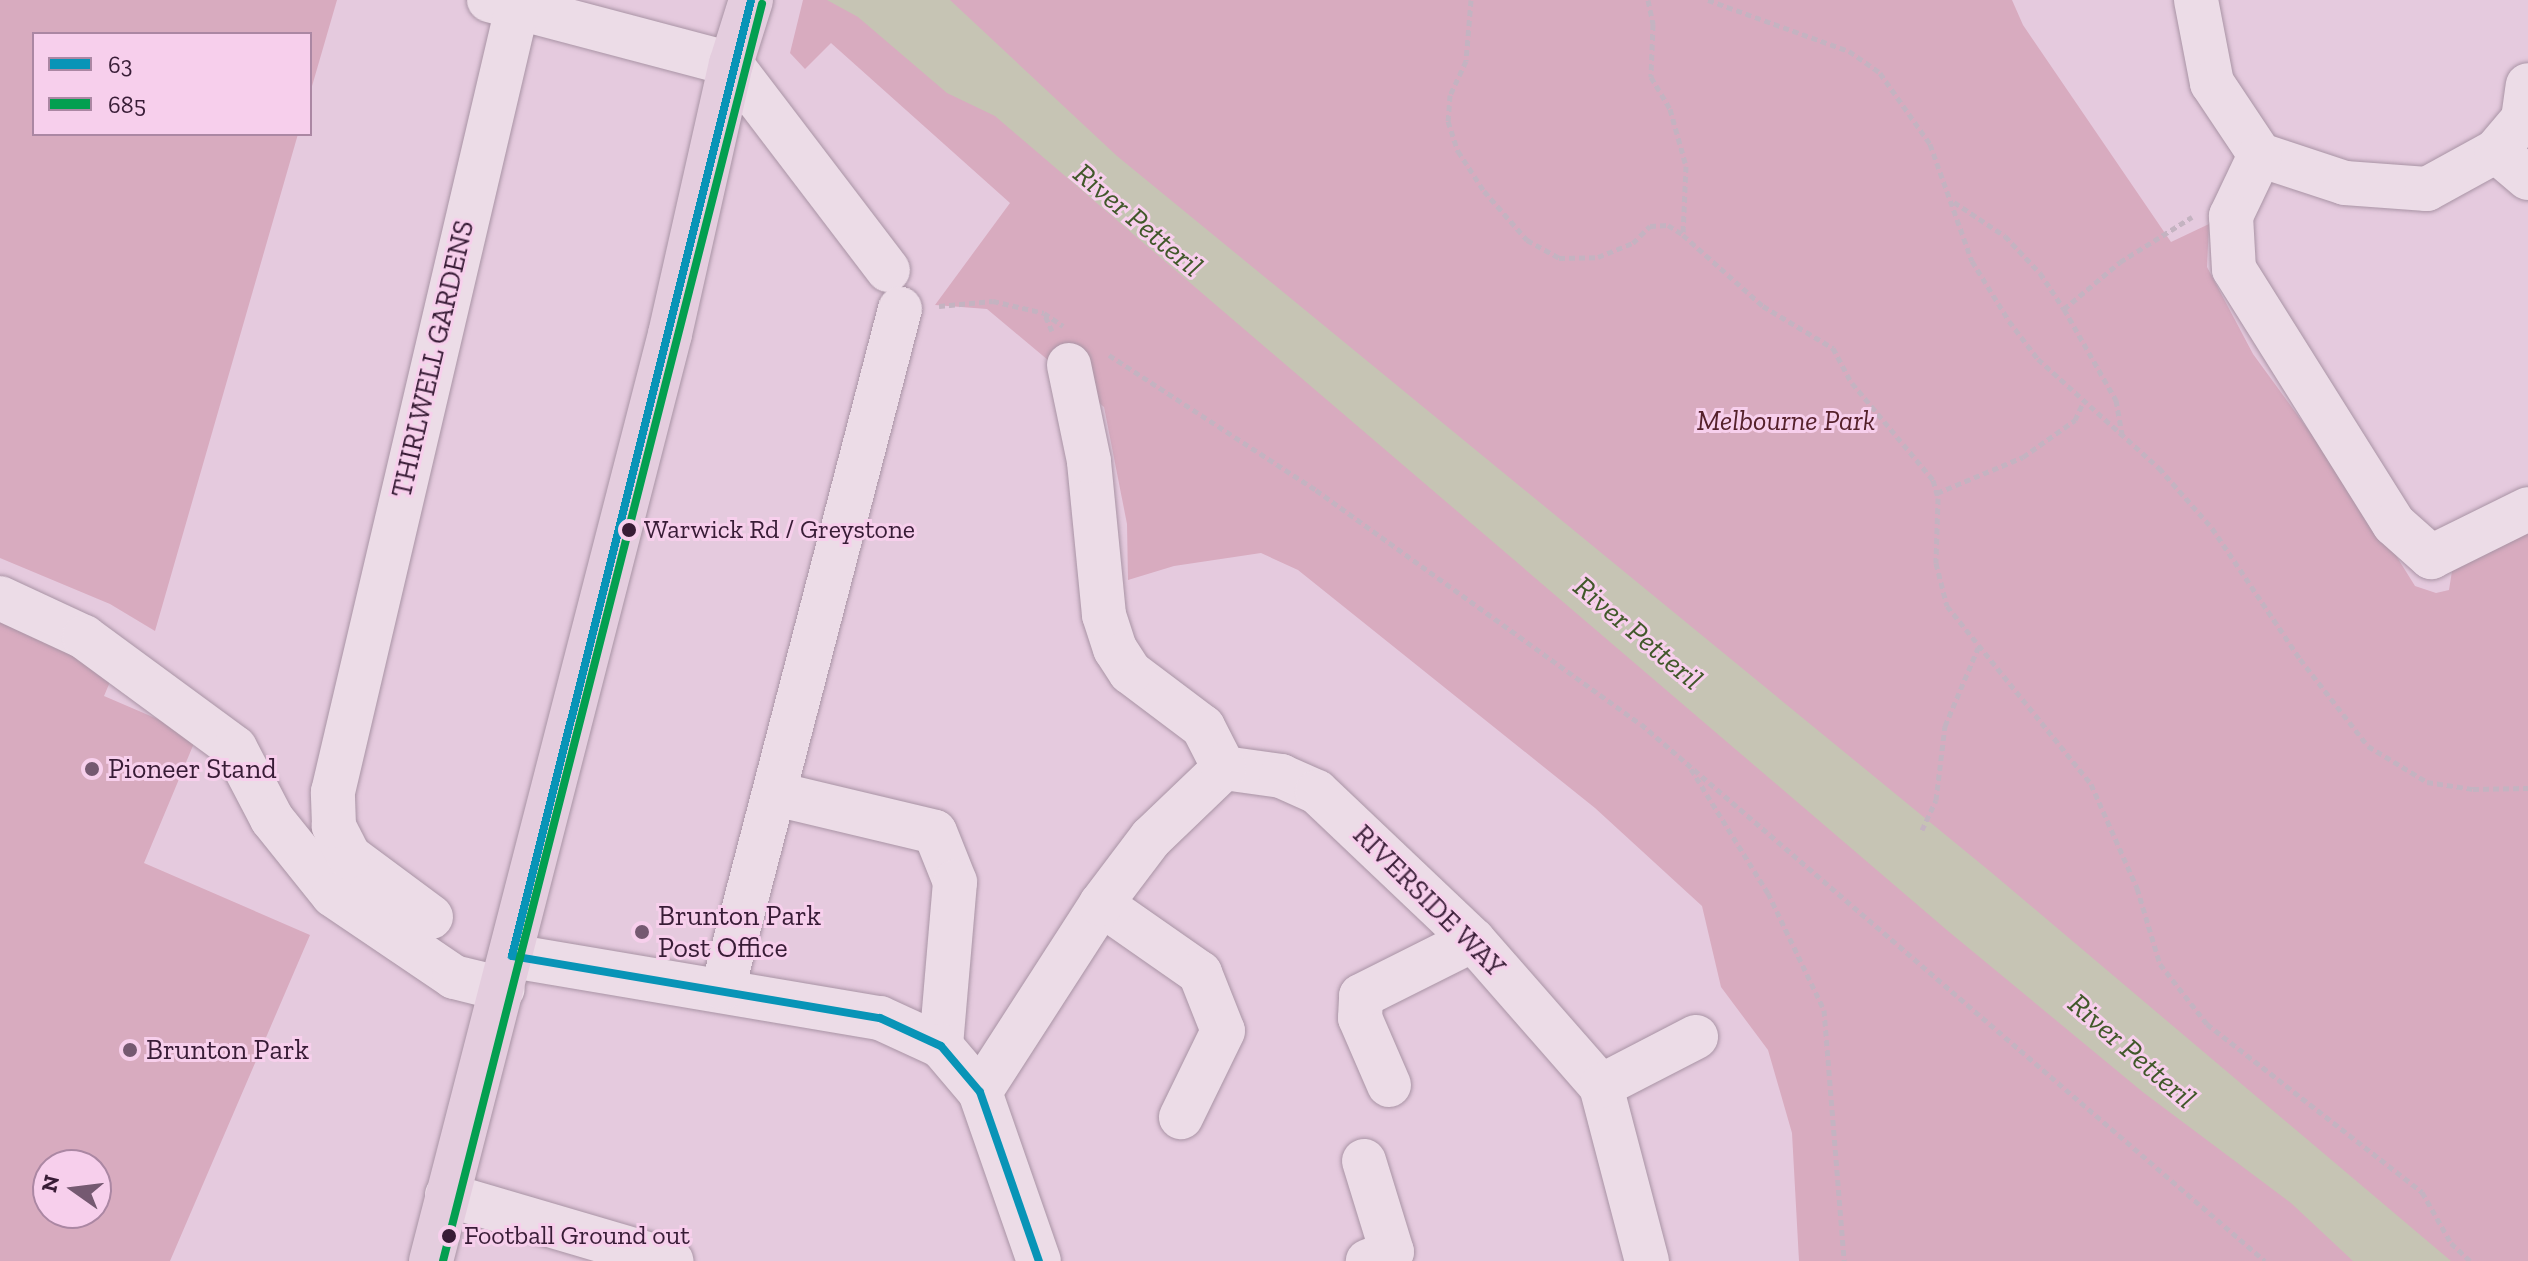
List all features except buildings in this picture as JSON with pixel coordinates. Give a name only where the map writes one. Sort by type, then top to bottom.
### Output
[{"type":"main road","points":[[431,1261],[508,972],[670,334],[731,64],[751,0]]},
{"type":"street","points":[[2196,0],[2212,83],[2260,155],[2345,183],[2427,189],[2512,165],[2528,85]]},
{"type":"street","points":[[503,4],[731,64],[894,290],[776,794],[723,988]]},
{"type":"street","name":"THIRLWELL GARDENS","points":[[431,917],[349,856],[334,826],[338,760],[503,4]]},
{"type":"street","points":[[2260,155],[2231,216],[2234,269],[2394,524],[2431,557],[2528,509]]},
{"type":"street","points":[[980,1092],[1101,904],[1151,838],[1224,768],[1203,727],[1130,672],[1115,649],[1104,615],[1078,347]]},
{"type":"street","points":[[0,598],[84,637],[235,748],[272,819],[333,895],[454,977],[508,972],[723,988],[880,1018],[941,1046],[980,1092],[1039,1261]]},
{"type":"street","name":"RIVERSIDE WAY","points":[[1224,768],[1281,776],[1317,792],[1473,940],[1601,1086],[1647,1261]]},
{"type":"street","points":[[776,794],[935,832],[955,882],[941,1046]]},
{"type":"street","points":[[1101,904],[1200,973],[1223,1031],[1181,1117]]},
{"type":"street","points":[[1389,1085],[1360,1018],[1361,996],[1473,940]]},
{"type":"street","points":[[1601,1086],[1696,1037]]},
{"type":"street","points":[[1364,1161],[1392,1252],[1368,1261]]},
{"type":"street","points":[[447,1195],[671,1261]]},
{"type":"path","points":[[1471,0],[1466,61],[1450,95],[1448,121],[1458,151],[1484,191],[1527,240],[1559,258],[1598,257],[1633,243],[1650,226],[1668,225],[1763,306],[1833,348],[1892,436],[1933,480],[1937,493],[1936,563],[1947,606],[2091,784],[2137,888],[2160,964],[2207,1024],[2422,1192],[2451,1243],[2470,1261]]},
{"type":"path","points":[[1648,0],[1653,24],[1651,77],[1670,109],[1686,166],[1683,235]]},
{"type":"path","points":[[1708,0],[1849,51],[1880,73],[1930,144],[1972,261],[1991,295],[2038,359],[2083,403],[2122,434],[2212,528],[2300,659],[2368,746],[2427,782],[2473,789],[2528,788]]},
{"type":"path","points":[[1953,202],[2005,236],[2040,273],[2116,400],[2122,434]]},
{"type":"path","points":[[2064,309],[2120,262],[2188,218],[2213,210],[2231,216]]},
{"type":"path","points":[[894,290],[993,301],[1044,313],[1078,347],[1328,499],[1641,724],[2265,1261]]},
{"type":"path","points":[[1044,313],[1078,347]]},
{"type":"path","points":[[1937,493],[2023,457],[2075,420],[2083,403]]},
{"type":"path","points":[[1922,830],[1936,800],[1945,726],[1957,687],[1978,648]]},
{"type":"path","points":[[1689,765],[1768,893],[1824,1010],[1844,1261]]},
{"type":"green space","points":[[0,0],[337,0],[312,86],[312,32],[32,32],[32,136],[297,136],[155,631],[110,604],[0,558]]},
{"type":"green space","name":"Melbourne Park","points":[[803,0],[2012,0],[2023,25],[2171,242],[2209,224],[2207,267],[2253,354],[2372,517],[2415,586],[2436,593],[2449,590],[2452,571],[2528,527],[2528,1261],[1799,1261],[1792,1133],[1768,1050],[1721,987],[1702,906],[1595,808],[1298,570],[1261,553],[1174,566],[1128,580],[1127,524],[1104,407],[987,309],[935,305],[1010,203],[831,43],[805,69],[790,53]]},
{"type":"green space","name":"Brunton Park","points":[[0,620],[115,670],[104,696],[197,736],[144,863],[310,935],[170,1261],[0,1261]]},
{"type":"water","name":"River Petteril","points":[[827,0],[950,0],[1117,156],[1992,873],[2451,1261],[2353,1261],[2291,1203],[2144,1093],[1948,931],[995,116],[947,93],[858,17]]},
{"type":"transit line","name":"63","points":[[512,956],[751,0]]},
{"type":"transit line","name":"685","points":[[443,1261],[762,4]]},
{"type":"transit line","name":"63","points":[[512,956],[880,1018],[941,1046],[980,1092],[1039,1261]]},
{"type":"place","name":"Warwick Rd / Greystone","points":[[629,530]]},
{"type":"place","name":"Pioneer Stand","points":[[92,769]]},
{"type":"place","name":"Brunton Park Post Office","points":[[642,932]]},
{"type":"place","name":"Brunton Park","points":[[130,1050]]},
{"type":"place","name":"Football Ground out","points":[[449,1236]]}]
